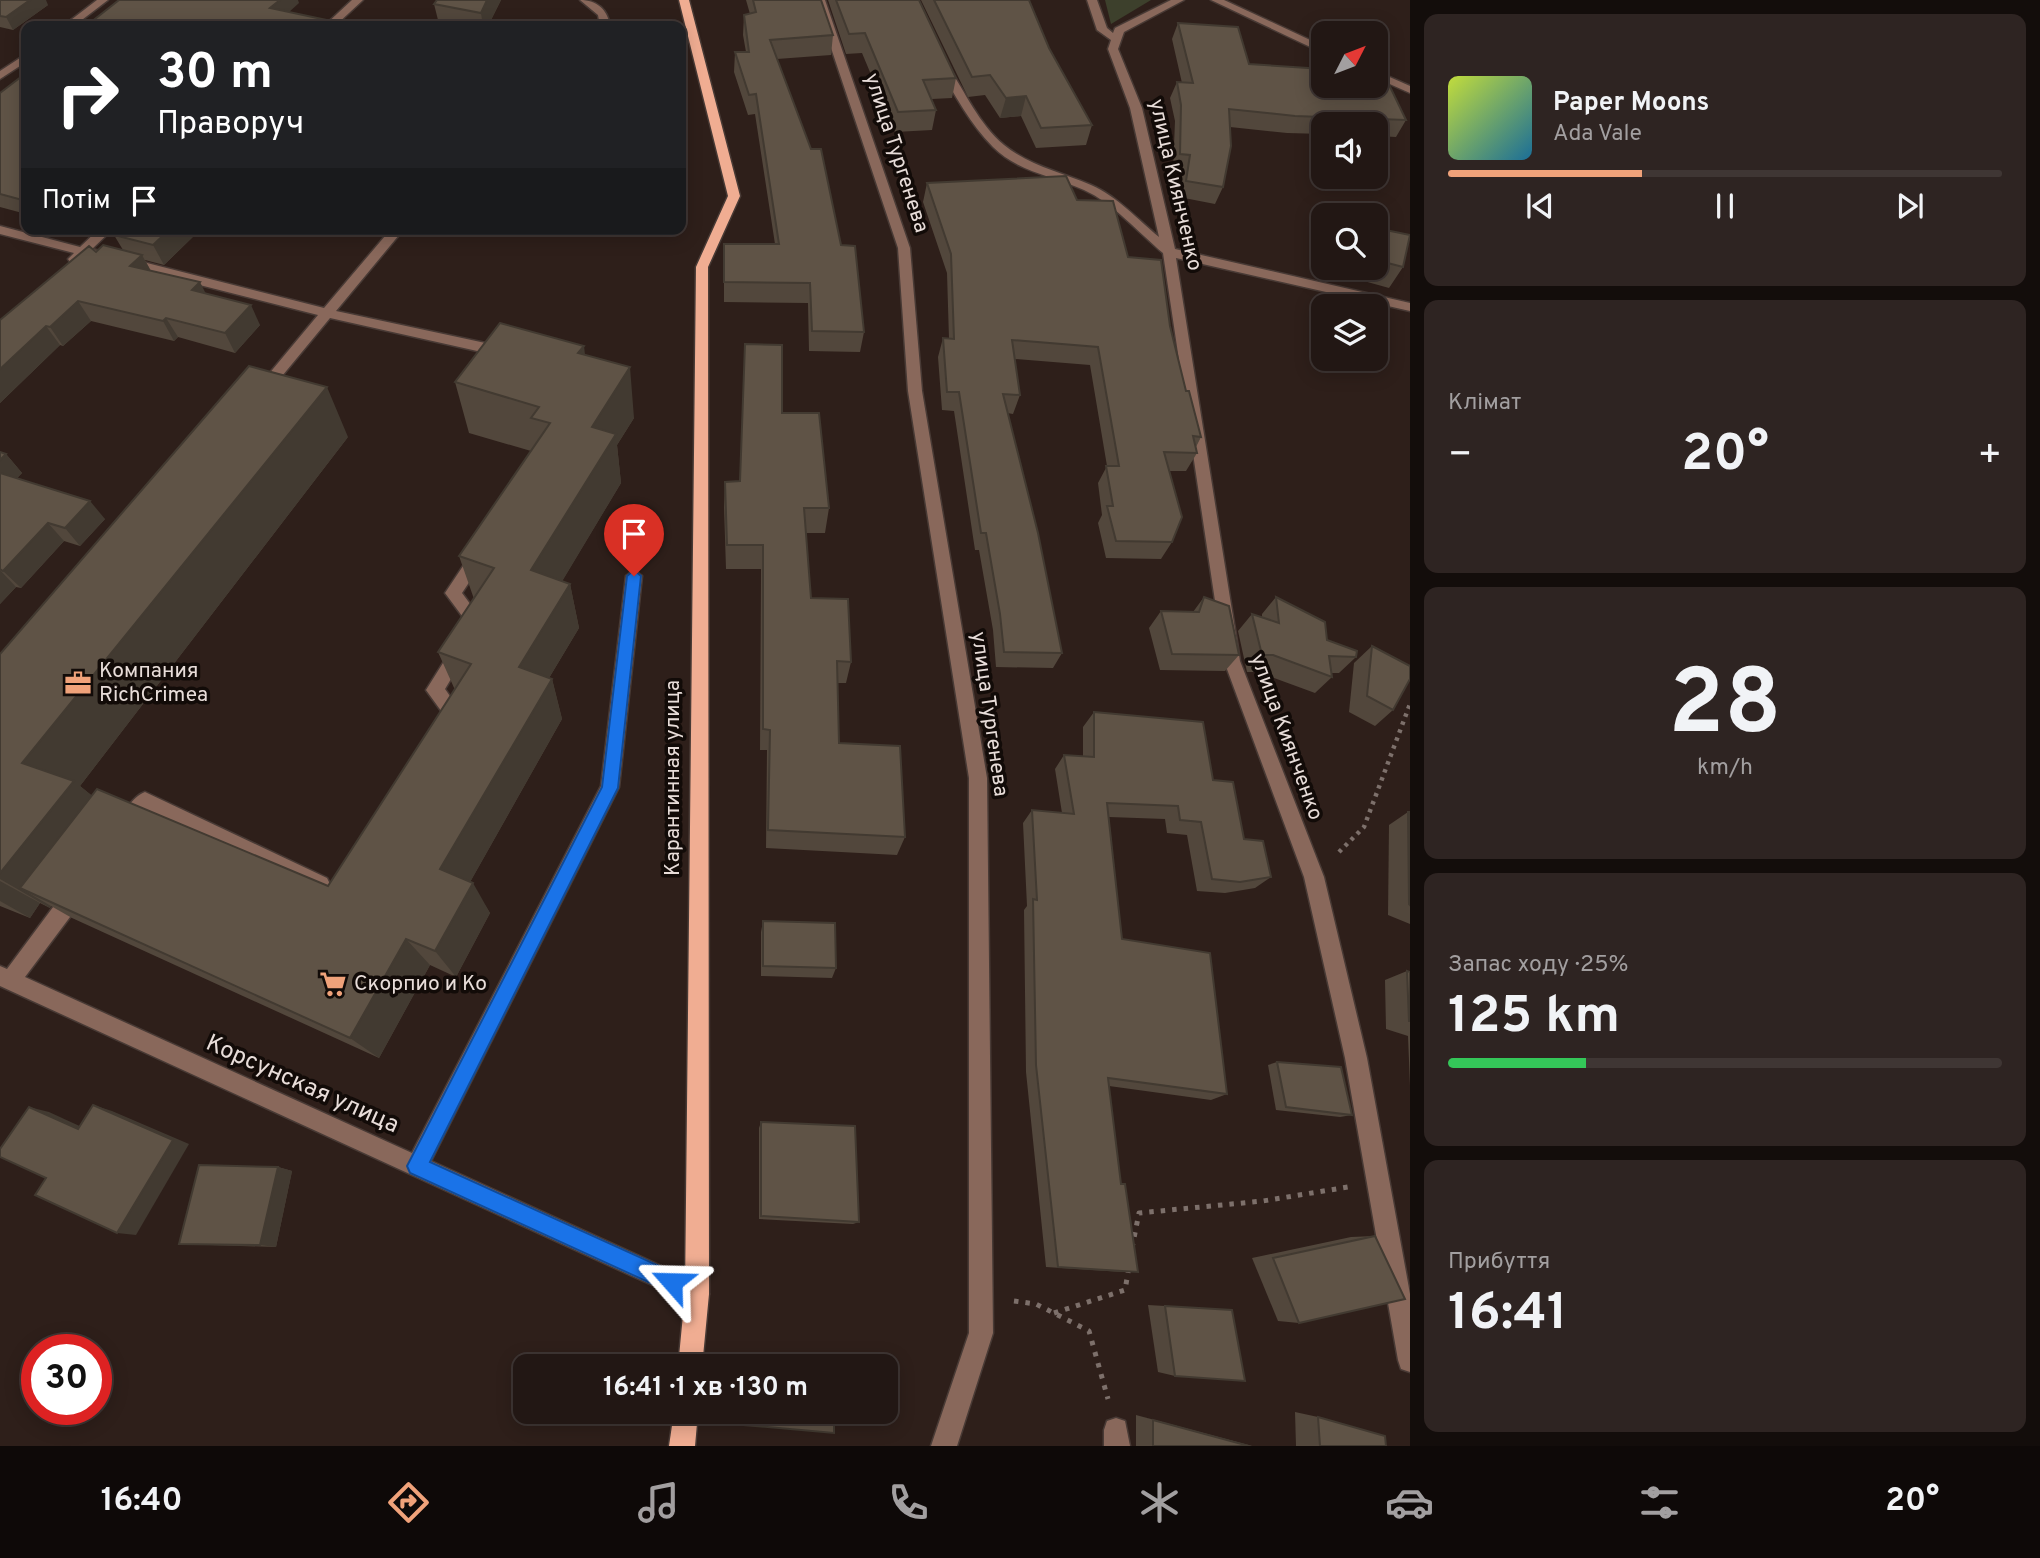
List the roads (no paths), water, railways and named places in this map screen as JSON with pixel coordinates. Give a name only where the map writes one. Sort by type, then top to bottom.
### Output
[{"type":"main road","name":"Карантинная улица","points":[[684,0],[734,196],[702,267],[697,1294],[691,1354]]},
{"type":"main road","points":[[682,1446],[685,1424]]},
{"type":"street","points":[[75,21],[103,0]]},
{"type":"street","points":[[335,21],[358,0]]},
{"type":"street","points":[[585,0],[603,14],[604,21]]},
{"type":"street","name":"улица Тургенева","points":[[820,0],[904,248],[915,391],[978,778],[981,1333],[944,1446]]},
{"type":"street","points":[[1091,0],[1102,30],[1116,39],[1119,30],[1180,0]]},
{"type":"street","points":[[1216,0],[1311,44]]},
{"type":"street","name":"улица Киянченко","points":[[1116,39],[1113,49],[1136,108],[1169,252],[1232,661],[1314,877],[1356,1058],[1410,1360]]},
{"type":"street","points":[[936,50],[947,75],[975,118],[998,146],[1023,164],[1089,188],[1104,197],[1169,252],[1410,307]]},
{"type":"street","points":[[0,76],[21,61]]},
{"type":"street","points":[[1388,80],[1410,90]]},
{"type":"street","points":[[0,230],[81,253],[326,313],[517,355]]},
{"type":"street","points":[[62,269],[100,235]]},
{"type":"street","points":[[256,399],[393,235]]},
{"type":"street","points":[[441,742],[457,719],[435,690],[477,624],[453,593],[491,538]]},
{"type":"street","points":[[417,1166],[610,788],[634,576]]},
{"type":"street","points":[[113,843],[145,800],[331,888]]},
{"type":"street","points":[[5,979],[89,874]]},
{"type":"street","name":"Корсунская улица","points":[[5,979],[697,1294]]},
{"type":"place","name":"Компания RichCrimea","points":[[78,683]]},
{"type":"place","name":"Скорпио и Ко","points":[[333,984]]}]
